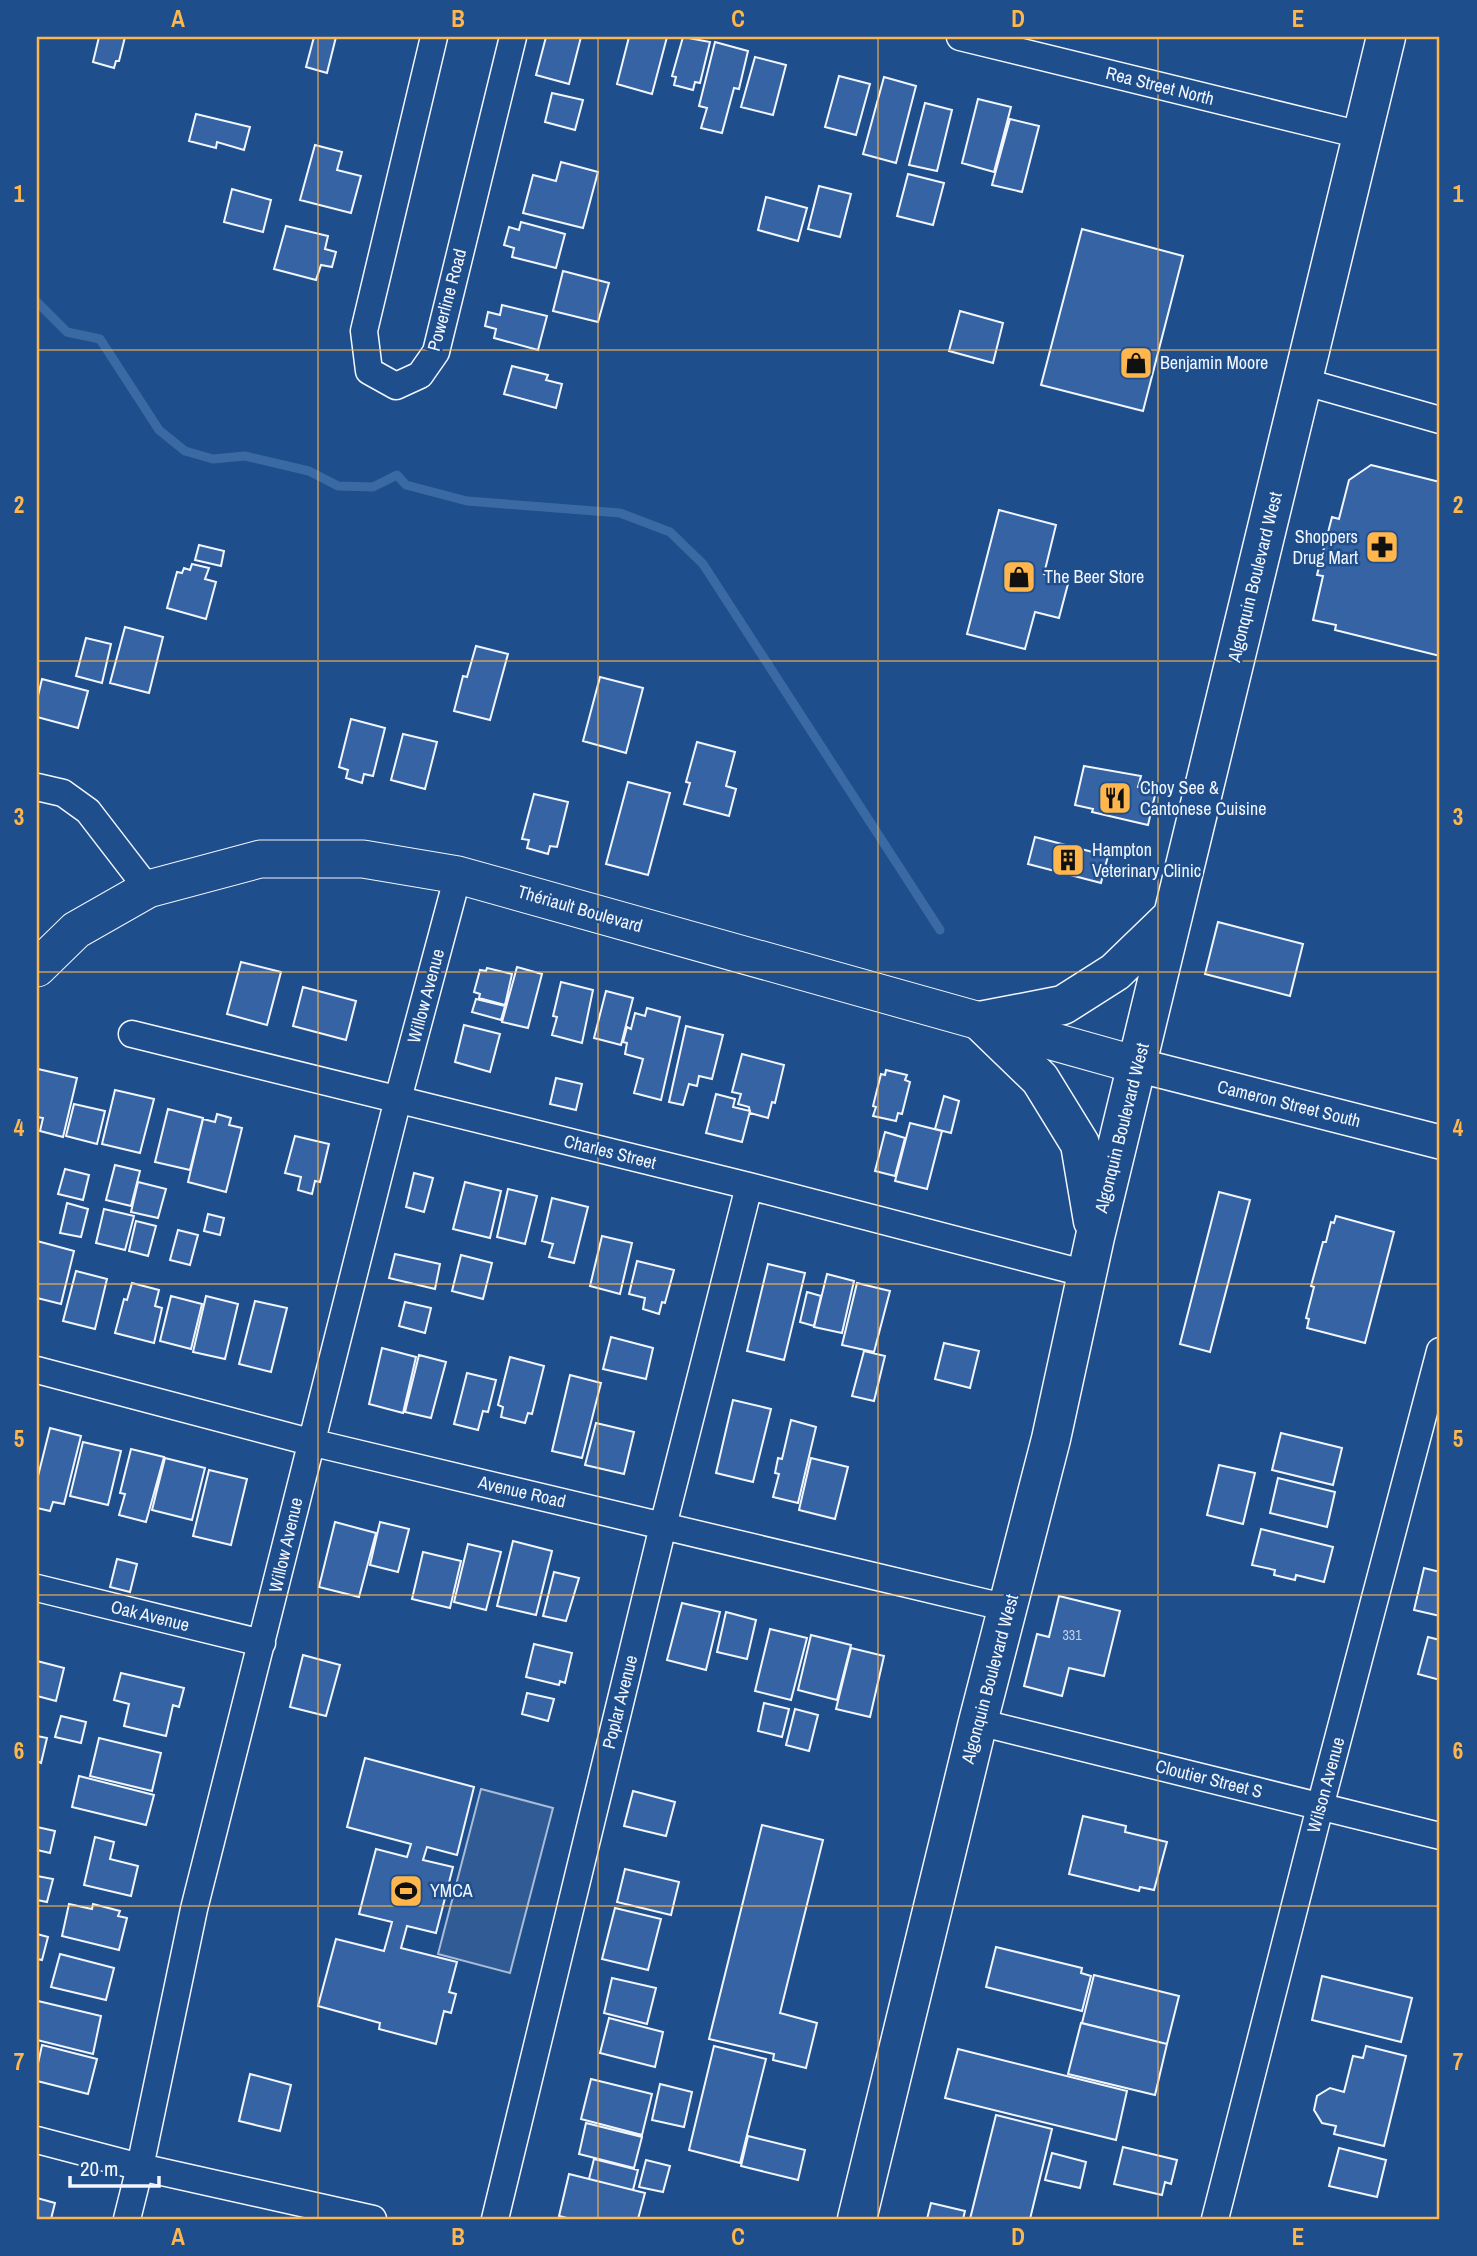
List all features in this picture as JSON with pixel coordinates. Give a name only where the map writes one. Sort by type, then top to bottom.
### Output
[{"type":"main road","name":"Algonquin Boulevard West","points":[[857,2219],[978,1722],[1051,1439],[1095,1237],[1386,37]]},
{"type":"main road","name":"Thériault Boulevard","points":[[37,968],[76,930],[148,890],[260,859],[363,859],[458,875],[1137,1065]]},
{"type":"main road","points":[[980,1021],[1063,1005],[1115,972],[1173,916]]},
{"type":"main road","points":[[980,1021],[1040,1079],[1080,1144],[1095,1237]]},
{"type":"street","name":"Powerline Road","points":[[434,37],[364,331],[369,372],[396,386],[420,375],[436,352],[513,37]]},
{"type":"street","name":"Rea Street North","points":[[960,37],[1361,135]]},
{"type":"street","points":[[1302,381],[1440,421]]},
{"type":"street","points":[[37,787],[63,793],[88,811],[148,890]]},
{"type":"street","name":"Willow Avenue","points":[[127,2219],[194,1909],[310,1442],[458,875]]},
{"type":"street","name":"Charles Street","points":[[132,1034],[749,1186],[1087,1274]]},
{"type":"street","name":"Cameron Street South","points":[[1137,1065],[1440,1142]]},
{"type":"street","name":"Poplar Avenue","points":[[495,2219],[663,1526],[749,1186]]},
{"type":"street","name":"Wilson Avenue","points":[[1215,2219],[1440,1351]]},
{"type":"street","name":"Avenue Road","points":[[37,1370],[310,1442],[1008,1608]]},
{"type":"street","name":"Oak Avenue","points":[[37,1588],[262,1643]]},
{"type":"street","name":"Cloutier Street S","points":[[978,1722],[1440,1836]]},
{"type":"street","points":[[37,2140],[140,2167],[373,2219]]},
{"type":"shaded area","points":[[481,1789],[553,1808],[510,1973],[438,1954]]},
{"type":"building","points":[[99,37],[125,37],[119,61],[116,61],[114,68],[93,62]]},
{"type":"building","points":[[314,37],[336,37],[327,73],[306,67]]},
{"type":"building","points":[[546,37],[581,37],[569,84],[536,75]]},
{"type":"building","points":[[629,37],[667,37],[652,94],[617,84]]},
{"type":"building","points":[[683,37],[710,42],[700,83],[695,82],[693,90],[674,85],[676,77],[672,76]]},
{"type":"building","points":[[715,42],[748,51],[739,89],[734,88],[722,133],[701,128],[707,108],[699,106]]},
{"type":"building","points":[[755,57],[786,65],[773,115],[741,107]]},
{"type":"building","points":[[839,76],[870,84],[856,135],[825,127]]},
{"type":"building","points":[[884,77],[916,86],[896,163],[863,154]]},
{"type":"building","points":[[552,93],[583,100],[575,130],[545,122]]},
{"type":"building","points":[[978,99],[1011,107],[994,172],[962,163]]},
{"type":"building","points":[[925,103],[952,110],[937,171],[909,165]]},
{"type":"building","points":[[196,114],[250,127],[244,150],[217,142],[216,148],[189,141]]},
{"type":"building","points":[[1010,119],[1039,126],[1022,192],[992,185]]},
{"type":"building","points":[[315,145],[342,152],[337,170],[361,176],[351,213],[300,200]]},
{"type":"building","points":[[561,162],[598,172],[583,228],[523,213],[533,175],[556,181]]},
{"type":"building","points":[[908,174],[944,183],[933,225],[897,216]]},
{"type":"building","points":[[819,186],[851,194],[840,237],[808,229]]},
{"type":"building","points":[[232,189],[271,200],[263,232],[224,222]]},
{"type":"building","points":[[766,197],[807,208],[798,241],[758,230]]},
{"type":"building","points":[[521,222],[565,234],[556,268],[512,257],[514,248],[504,245],[509,227],[519,230]]},
{"type":"building","points":[[286,226],[328,236],[325,249],[336,252],[332,267],[321,265],[316,280],[274,269]]},
{"type":"building","points":[[1082,229],[1183,256],[1143,411],[1041,385]]},
{"type":"building","points":[[563,271],[609,283],[598,322],[553,311]]},
{"type":"building","points":[[502,305],[547,316],[538,350],[494,338],[496,329],[485,326],[488,312],[500,315]]},
{"type":"building","points":[[960,311],[1003,323],[993,363],[949,351]]},
{"type":"building","points":[[512,366],[548,375],[546,380],[562,384],[556,408],[504,394]]},
{"type":"building","name":"Shoppers Drug Mart","points":[[1371,465],[1440,482],[1440,656],[1335,630],[1336,625],[1313,620],[1323,576],[1317,575],[1332,517],[1339,519],[1349,480]]},
{"type":"building","name":"The Beer Store","points":[[999,510],[1056,525],[1044,574],[1069,580],[1059,618],[1035,612],[1025,649],[967,634]]},
{"type":"building","points":[[199,545],[224,551],[221,566],[195,560]]},
{"type":"building","points":[[192,564],[209,568],[205,579],[216,582],[206,619],[167,608],[177,572],[182,573],[184,568],[190,570]]},
{"type":"building","points":[[125,627],[163,637],[149,693],[110,683]]},
{"type":"building","points":[[86,638],[111,644],[102,683],[76,676]]},
{"type":"building","points":[[476,646],[508,654],[490,720],[454,711],[463,676],[467,677]]},
{"type":"building","points":[[600,677],[643,688],[626,753],[583,741]]},
{"type":"building","points":[[42,679],[88,691],[78,728],[37,717],[37,700]]},
{"type":"building","points":[[351,719],[385,728],[373,776],[364,774],[362,783],[346,778],[348,770],[339,767]]},
{"type":"building","points":[[403,734],[437,742],[425,789],[391,780]]},
{"type":"building","points":[[697,742],[735,752],[726,786],[736,789],[729,816],[684,804],[690,783],[686,782]]},
{"type":"building","name":"Choy See & Cantonese Cuisine","points":[[1084,766],[1141,776],[1138,787],[1156,791],[1148,825],[1092,812],[1093,809],[1075,805]]},
{"type":"building","points":[[628,782],[670,793],[648,875],[606,864]]},
{"type":"building","points":[[534,794],[568,802],[557,847],[550,846],[548,854],[527,848],[529,840],[522,839]]},
{"type":"building","name":"Hampton Veterinary Clinic","points":[[1035,837],[1108,856],[1101,883],[1028,864]]},
{"type":"building","points":[[1218,922],[1303,944],[1290,996],[1205,974]]},
{"type":"building","points":[[241,962],[281,972],[267,1025],[227,1014]]},
{"type":"building","points":[[517,967],[542,974],[528,1028],[502,1022]]},
{"type":"building","points":[[487,968],[512,974],[505,1005],[479,998],[480,994],[474,992],[480,970],[486,971]]},
{"type":"building","points":[[561,982],[593,990],[582,1043],[552,1035],[557,1017],[553,1016]]},
{"type":"building","points":[[303,987],[356,1001],[346,1040],[293,1026]]},
{"type":"building","points":[[606,991],[633,998],[621,1045],[594,1038]]},
{"type":"building","points":[[476,999],[505,1006],[501,1020],[472,1012]]},
{"type":"building","points":[[647,1008],[680,1017],[661,1100],[634,1093],[643,1059],[625,1054],[627,1043],[623,1042],[627,1027],[631,1029],[635,1013],[645,1016]]},
{"type":"building","points":[[464,1025],[500,1034],[490,1072],[455,1062]]},
{"type":"building","points":[[686,1026],[723,1035],[712,1079],[699,1076],[697,1086],[689,1084],[683,1105],[669,1102]]},
{"type":"building","points":[[742,1054],[784,1065],[775,1103],[772,1102],[768,1118],[750,1113],[749,1107],[738,1104],[741,1094],[732,1092]]},
{"type":"building","points":[[38,1069],[77,1078],[63,1137],[40,1131],[43,1118],[37,1117]]},
{"type":"building","points":[[886,1070],[907,1075],[905,1080],[910,1082],[902,1114],[898,1113],[896,1121],[873,1116],[881,1074],[885,1075]]},
{"type":"building","points":[[556,1078],[582,1084],[576,1110],[550,1104]]},
{"type":"building","points":[[115,1090],[154,1099],[140,1153],[102,1144]]},
{"type":"building","points":[[716,1094],[735,1099],[733,1107],[750,1111],[742,1142],[706,1133]]},
{"type":"building","points":[[944,1096],[959,1101],[951,1133],[935,1129]]},
{"type":"building","points":[[74,1104],[105,1111],[97,1144],[66,1136]]},
{"type":"building","points":[[168,1109],[203,1118],[190,1170],[155,1162]]},
{"type":"building","points":[[217,1114],[231,1118],[229,1125],[242,1128],[226,1192],[188,1182],[203,1119],[215,1122]]},
{"type":"building","points":[[910,1123],[942,1131],[927,1189],[895,1181]]},
{"type":"building","points":[[885,1132],[905,1138],[895,1176],[875,1171]]},
{"type":"building","points":[[295,1136],[329,1144],[320,1182],[315,1181],[312,1194],[298,1190],[301,1177],[285,1173]]},
{"type":"building","points":[[115,1165],[140,1171],[131,1206],[106,1200]]},
{"type":"building","points":[[65,1169],[89,1175],[83,1200],[58,1194]]},
{"type":"building","points":[[414,1173],[433,1178],[424,1212],[406,1207]]},
{"type":"building","points":[[138,1182],[166,1189],[158,1218],[131,1212]]},
{"type":"building","points":[[465,1182],[501,1191],[490,1238],[453,1229]]},
{"type":"building","points":[[508,1189],[537,1196],[525,1244],[497,1237]]},
{"type":"building","points":[[1219,1192],[1250,1200],[1210,1352],[1180,1344]]},
{"type":"building","points":[[552,1198],[588,1207],[574,1263],[549,1257],[553,1244],[542,1241]]},
{"type":"building","points":[[67,1203],[88,1209],[81,1237],[60,1233]]},
{"type":"building","points":[[104,1209],[134,1216],[125,1250],[96,1243]]},
{"type":"building","points":[[208,1214],[224,1218],[220,1235],[204,1231]]},
{"type":"building","points":[[1336,1216],[1394,1232],[1365,1343],[1307,1328],[1309,1319],[1306,1318],[1314,1287],[1311,1286],[1323,1242],[1326,1242],[1331,1222],[1334,1223]]},
{"type":"building","points":[[136,1221],[156,1226],[148,1256],[129,1251]]},
{"type":"building","points":[[178,1230],[198,1235],[190,1265],[170,1260]]},
{"type":"building","points":[[602,1236],[632,1243],[620,1294],[590,1286]]},
{"type":"building","points":[[37,1241],[74,1251],[61,1304],[37,1298]]},
{"type":"building","points":[[395,1254],[440,1264],[435,1289],[389,1278]]},
{"type":"building","points":[[461,1255],[492,1263],[483,1299],[452,1291]]},
{"type":"building","points":[[637,1261],[674,1270],[665,1303],[662,1302],[659,1314],[643,1309],[645,1298],[629,1294]]},
{"type":"building","points":[[768,1264],[805,1273],[784,1360],[747,1351]]},
{"type":"building","points":[[76,1271],[107,1279],[95,1329],[63,1321]]},
{"type":"building","points":[[827,1274],[854,1281],[842,1333],[814,1327]]},
{"type":"building","points":[[132,1283],[159,1290],[155,1306],[162,1308],[154,1343],[115,1333],[124,1299],[127,1300]]},
{"type":"building","points":[[857,1283],[890,1291],[874,1352],[842,1345]]},
{"type":"building","points":[[807,1292],[821,1296],[814,1326],[800,1322]]},
{"type":"building","points":[[171,1296],[202,1304],[191,1349],[160,1341]]},
{"type":"building","points":[[206,1296],[238,1304],[225,1359],[193,1352]]},
{"type":"building","points":[[255,1301],[287,1308],[271,1372],[239,1364]]},
{"type":"building","points":[[405,1302],[431,1308],[425,1333],[399,1326]]},
{"type":"building","points":[[611,1337],[653,1348],[646,1379],[603,1369]]},
{"type":"building","points":[[944,1343],[979,1351],[970,1388],[935,1379]]},
{"type":"building","points":[[382,1348],[416,1357],[403,1413],[369,1404]]},
{"type":"building","points":[[864,1351],[885,1356],[874,1401],[852,1396]]},
{"type":"building","points":[[419,1355],[446,1362],[431,1418],[405,1412]]},
{"type":"building","points":[[510,1357],[544,1366],[532,1414],[528,1413],[525,1423],[501,1417],[503,1407],[498,1405]]},
{"type":"building","points":[[467,1373],[496,1380],[488,1412],[483,1411],[478,1430],[454,1424]]},
{"type":"building","points":[[570,1375],[601,1383],[582,1458],[552,1451]]},
{"type":"building","points":[[733,1400],[771,1409],[753,1482],[716,1473]]},
{"type":"building","points":[[791,1420],[816,1427],[798,1503],[773,1497],[779,1474],[775,1473],[778,1458],[782,1459]]},
{"type":"building","points":[[596,1423],[634,1432],[624,1474],[585,1465]]},
{"type":"building","points":[[50,1428],[81,1436],[64,1504],[53,1502],[50,1511],[37,1508],[37,1480]]},
{"type":"building","points":[[1281,1433],[1342,1448],[1333,1485],[1272,1470]]},
{"type":"building","points":[[83,1442],[121,1451],[108,1505],[70,1496]]},
{"type":"building","points":[[131,1449],[164,1457],[146,1522],[119,1515],[125,1494],[120,1493]]},
{"type":"building","points":[[165,1458],[205,1468],[192,1520],[152,1510]]},
{"type":"building","points":[[811,1458],[848,1467],[835,1519],[799,1510]]},
{"type":"building","points":[[1219,1465],[1255,1473],[1243,1524],[1207,1515]]},
{"type":"building","points":[[209,1470],[247,1479],[231,1545],[193,1536]]},
{"type":"building","points":[[1278,1478],[1335,1492],[1327,1527],[1270,1513]]},
{"type":"building","points":[[335,1522],[376,1533],[359,1597],[319,1587]]},
{"type":"building","points":[[380,1522],[409,1529],[398,1572],[370,1565]]},
{"type":"building","points":[[1261,1529],[1333,1547],[1324,1582],[1296,1575],[1295,1580],[1274,1575],[1275,1570],[1252,1565]]},
{"type":"building","points":[[513,1541],[552,1551],[536,1615],[497,1606]]},
{"type":"building","points":[[468,1544],[501,1552],[486,1610],[454,1602]]},
{"type":"building","points":[[423,1552],[461,1561],[450,1608],[412,1599]]},
{"type":"building","points":[[117,1559],[137,1564],[130,1592],[110,1587]]},
{"type":"building","points":[[1424,1568],[1440,1572],[1440,1616],[1414,1610]]},
{"type":"building","points":[[554,1572],[579,1578],[566,1621],[543,1616]]},
{"type":"building","points":[[1059,1596],[1120,1611],[1104,1676],[1069,1668],[1062,1696],[1024,1686],[1037,1634],[1049,1637]]},
{"type":"building","points":[[682,1603],[720,1612],[706,1670],[667,1660]]},
{"type":"building","points":[[726,1612],[756,1620],[747,1659],[717,1652]]},
{"type":"building","points":[[770,1629],[807,1638],[791,1700],[755,1691]]},
{"type":"building","points":[[811,1635],[851,1645],[837,1700],[798,1690]]},
{"type":"building","points":[[1428,1637],[1440,1640],[1440,1680],[1418,1674]]},
{"type":"building","points":[[534,1644],[572,1653],[565,1683],[560,1681],[559,1685],[526,1677]]},
{"type":"building","points":[[851,1648],[884,1656],[870,1717],[836,1709]]},
{"type":"building","points":[[303,1655],[340,1665],[326,1716],[290,1707]]},
{"type":"building","points":[[37,1661],[64,1668],[56,1701],[37,1696]]},
{"type":"building","points":[[121,1673],[184,1688],[179,1707],[173,1705],[166,1736],[124,1726],[129,1704],[114,1700]]},
{"type":"building","points":[[527,1693],[554,1699],[548,1721],[522,1714]]},
{"type":"building","points":[[764,1703],[789,1709],[782,1737],[758,1731]]},
{"type":"building","points":[[795,1709],[818,1715],[809,1751],[786,1745]]},
{"type":"building","points":[[61,1716],[86,1722],[81,1743],[55,1737]]},
{"type":"building","points":[[37,1736],[47,1738],[41,1763],[37,1761]]},
{"type":"building","points":[[99,1738],[161,1753],[152,1791],[90,1776]]},
{"type":"building","name":"YMCA","points":[[365,1758],[474,1787],[457,1855],[427,1847],[423,1860],[453,1867],[436,1933],[407,1926],[401,1948],[457,1962],[449,1992],[456,1994],[451,2013],[444,2011],[436,2044],[379,2029],[380,2023],[318,2006],[336,1939],[384,1951],[392,1922],[359,1914],[376,1849],[407,1857],[411,1844],[347,1827]]},
{"type":"building","points":[[79,1776],[154,1795],[146,1825],[72,1807]]},
{"type":"building","points":[[633,1791],[675,1802],[666,1836],[624,1826]]},
{"type":"building","points":[[1083,1816],[1126,1826],[1125,1832],[1167,1842],[1154,1890],[1140,1887],[1139,1891],[1069,1874]]},
{"type":"building","points":[[762,1825],[823,1840],[780,2013],[817,2023],[806,2068],[773,2060],[774,2054],[709,2039]]},
{"type":"building","points":[[37,1827],[55,1831],[50,1853],[37,1850]]},
{"type":"building","points":[[95,1837],[114,1842],[110,1859],[138,1866],[131,1896],[84,1885]]},
{"type":"building","points":[[625,1869],[679,1882],[671,1915],[617,1902]]},
{"type":"building","points":[[37,1876],[53,1879],[47,1902],[37,1900]]},
{"type":"building","points":[[69,1904],[92,1909],[93,1904],[120,1911],[118,1916],[127,1918],[119,1950],[62,1936]]},
{"type":"building","points":[[615,1908],[661,1919],[648,1970],[602,1959]]},
{"type":"building","points":[[37,1934],[48,1937],[42,1960],[37,1959]]},
{"type":"building","points":[[996,1947],[1082,1968],[1081,1973],[1091,1976],[1082,2011],[986,1987]]},
{"type":"building","points":[[60,1954],[114,1968],[106,2000],[51,1987]]},
{"type":"building","points":[[1094,1975],[1179,1996],[1167,2044],[1082,2023]]},
{"type":"building","points":[[1322,1976],[1412,1998],[1401,2042],[1312,2020]]},
{"type":"building","points":[[612,1978],[656,1988],[647,2024],[604,2013]]},
{"type":"building","points":[[38,2001],[101,2016],[93,2054],[37,2040]]},
{"type":"building","points":[[609,2018],[663,2032],[655,2067],[600,2053]]},
{"type":"building","points":[[1081,2023],[1167,2044],[1155,2095],[1068,2074]]},
{"type":"building","points":[[42,2045],[97,2059],[88,2094],[37,2081]]},
{"type":"building","points":[[714,2046],[766,2059],[740,2163],[689,2150]]},
{"type":"building","points":[[1366,2046],[1406,2056],[1384,2146],[1334,2134],[1336,2126],[1322,2123],[1314,2110],[1317,2096],[1330,2088],[1344,2092],[1353,2056],[1363,2058]]},
{"type":"building","points":[[958,2049],[1127,2091],[1116,2140],[945,2098]]},
{"type":"building","points":[[250,2074],[291,2085],[280,2131],[239,2121]]},
{"type":"building","points":[[591,2079],[652,2094],[642,2135],[581,2119]]},
{"type":"building","points":[[660,2084],[692,2092],[684,2127],[652,2120]]},
{"type":"building","points":[[996,2115],[1052,2129],[1030,2219],[970,2219]]},
{"type":"building","points":[[586,2123],[642,2137],[634,2168],[579,2154]]},
{"type":"building","points":[[748,2136],[805,2150],[798,2180],[741,2166]]},
{"type":"building","points":[[1123,2147],[1177,2160],[1171,2184],[1165,2182],[1162,2195],[1114,2184]]},
{"type":"building","points":[[1339,2148],[1386,2160],[1377,2197],[1329,2186]]},
{"type":"building","points":[[1052,2153],[1086,2162],[1080,2188],[1045,2180]]},
{"type":"building","points":[[594,2159],[638,2170],[633,2190],[589,2179]]},
{"type":"building","points":[[646,2160],[670,2166],[663,2192],[639,2187]]},
{"type":"building","points":[[569,2174],[645,2193],[638,2219],[571,2219],[559,2216]]},
{"type":"building","points":[[37,2198],[55,2203],[51,2219],[37,2219]]},
{"type":"building","points":[[931,2203],[965,2211],[963,2219],[927,2219]]},
{"type":"waterway","points":[[37,302],[67,332],[100,339],[159,430],[185,451],[213,459],[245,456],[309,471],[338,486],[373,487],[397,475],[406,485],[467,501],[620,513],[670,532],[703,564],[940,930]]},
{"type":"place","name":"Benjamin Moore","points":[[1136,363]]},
{"type":"place","name":"Shoppers Drug Mart","points":[[1382,547]]},
{"type":"place","name":"The Beer Store","points":[[1019,577]]},
{"type":"place","name":"Choy See & Cantonese Cuisine","points":[[1115,798]]},
{"type":"place","name":"Hampton Veterinary Clinic","points":[[1068,860]]},
{"type":"place","name":"YMCA","points":[[406,1891]]}]
